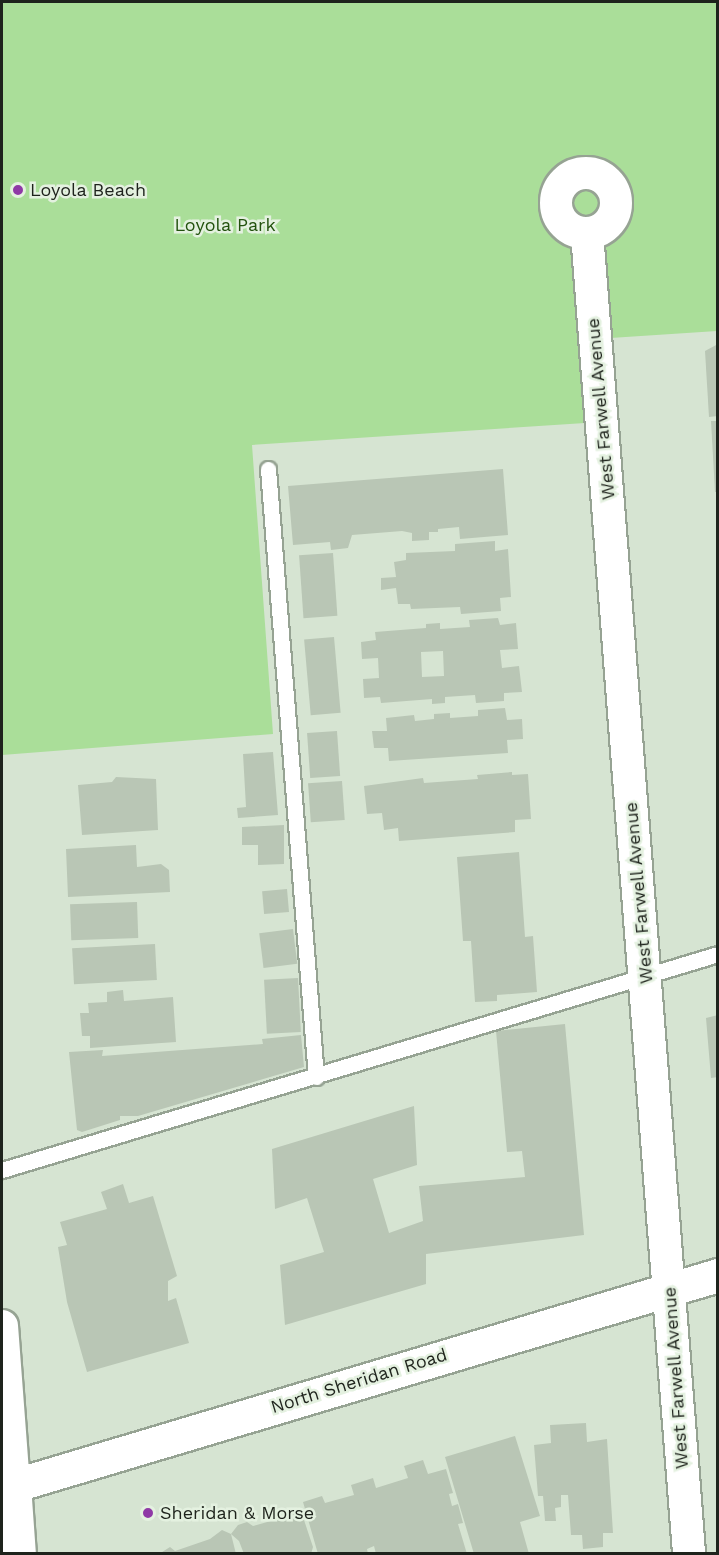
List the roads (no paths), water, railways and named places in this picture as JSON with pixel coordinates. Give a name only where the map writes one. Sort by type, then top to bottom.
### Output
[{"type":"main road","name":"North Sheridan Road","points":[[8,1487],[717,1275]]},
{"type":"main road","points":[[8,1487],[19,1554]]},
{"type":"street","name":"West Farwell Avenue","points":[[587,233],[690,1554]]},
{"type":"street","points":[[2,1326],[8,1487]]},
{"type":"lane","points":[[268,469],[316,1077]]},
{"type":"lane","points":[[2,1170],[717,954]]},
{"type":"place","name":"Loyola Beach","points":[[18,190]]},
{"type":"place","name":"Sheridan & Morse","points":[[148,1513]]},
{"type":"park label","name":"Loyola Park","points":[[225,225]]}]
